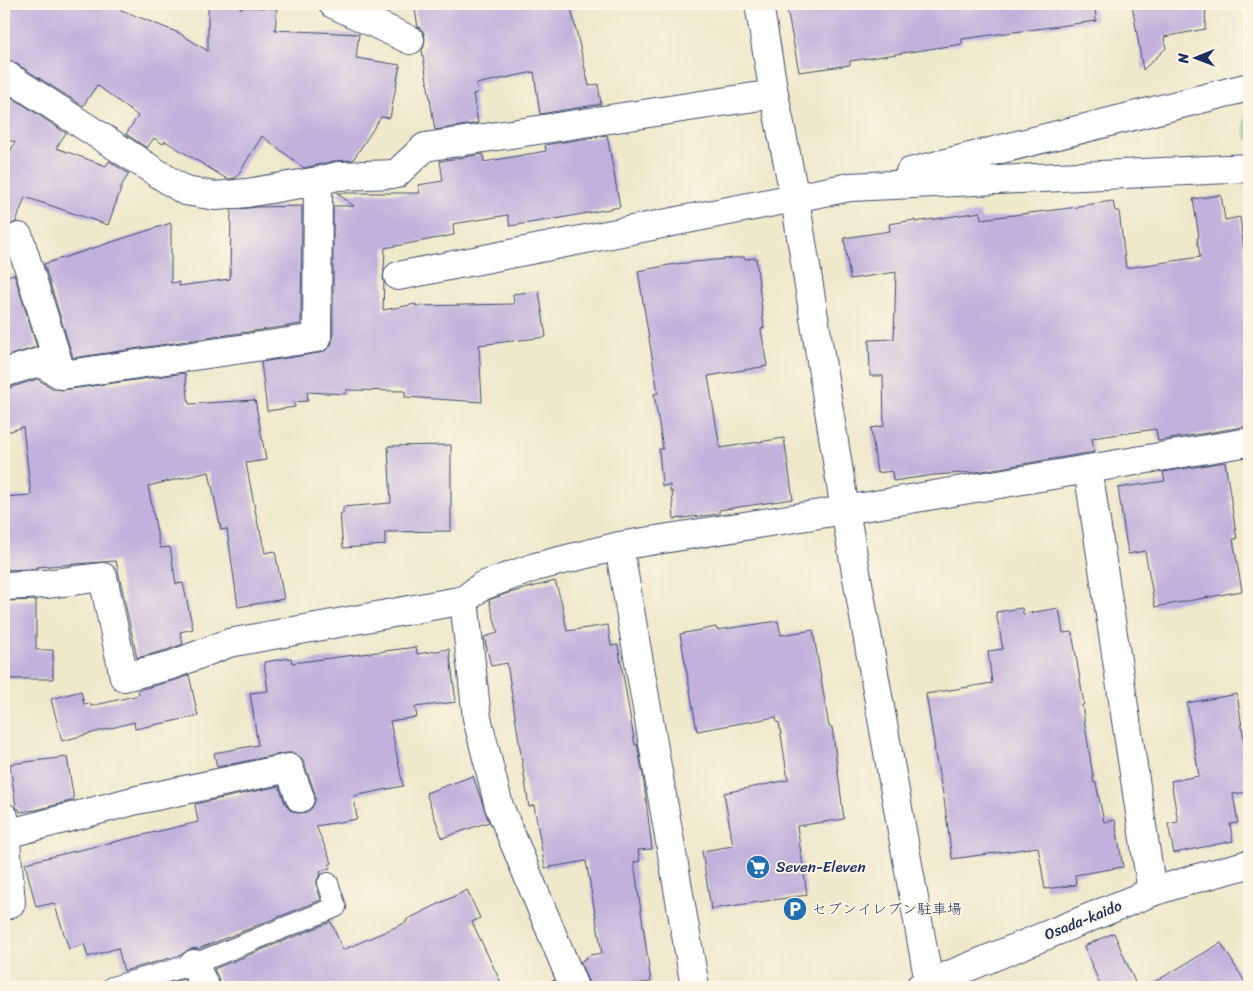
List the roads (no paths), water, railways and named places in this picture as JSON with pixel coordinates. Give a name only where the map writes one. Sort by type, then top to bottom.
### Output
[{"type":"street","points":[[333,4],[410,40]]},
{"type":"street","points":[[759,4],[774,94],[795,199],[924,985]]},
{"type":"street","points":[[4,74],[185,191],[216,196],[247,193],[338,176],[396,174],[424,146],[774,94]]},
{"type":"street","points":[[398,276],[850,187],[1249,87]]},
{"type":"street","points":[[850,187],[1249,168]]},
{"type":"street","points":[[4,373],[39,362],[62,375],[317,338],[318,181]]},
{"type":"street","points":[[19,237],[62,375]]},
{"type":"street","points":[[4,586],[46,584],[103,576],[124,677],[172,665],[229,643],[464,600],[482,586],[535,567],[619,546],[1249,442]]},
{"type":"street","points":[[1088,468],[1152,892]]},
{"type":"street","points":[[619,546],[695,987]]},
{"type":"street","points":[[464,600],[478,718],[499,806],[574,987]]},
{"type":"street","points":[[4,906],[11,903],[5,825],[289,768],[300,798]]},
{"type":"street","name":"Osada-kaido","points":[[924,985],[1152,892],[1194,878],[1249,864]]},
{"type":"lane","points":[[112,987],[200,976],[336,908],[328,883]]},
{"type":"place","name":"Seven-Eleven","points":[[758,867]]},
{"type":"place","name":"セブンイレブン駐車場","points":[[795,909]]}]
